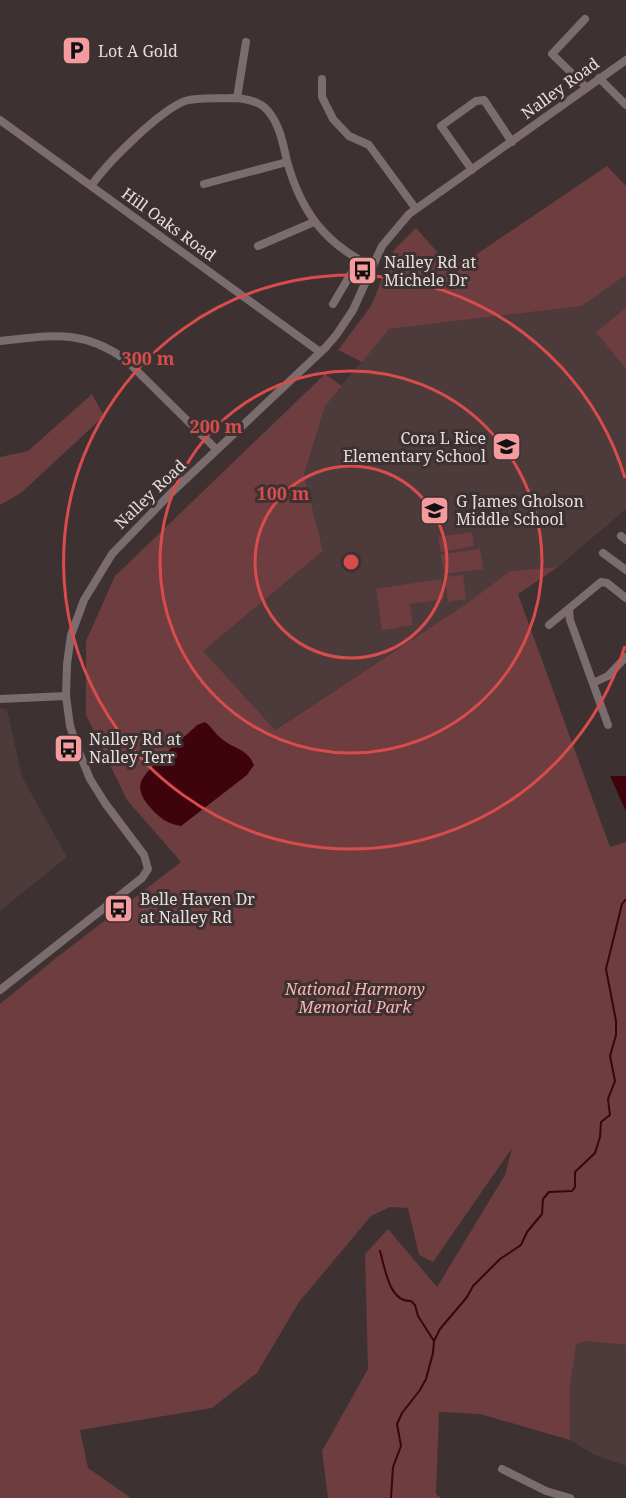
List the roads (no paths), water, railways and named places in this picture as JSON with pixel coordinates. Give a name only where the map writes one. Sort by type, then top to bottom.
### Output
[{"type":"street","points":[[585,19],[552,54],[586,87]]},
{"type":"street","points":[[237,98],[246,42]]},
{"type":"street","name":"Nalley Road","points":[[0,990],[142,878],[148,869],[146,859],[90,779],[74,739],[66,696],[71,635],[84,600],[112,554],[337,334],[353,310],[382,246],[391,233],[416,209],[626,60]]},
{"type":"street","points":[[599,78],[626,105]]},
{"type":"street","points":[[322,79],[321,96],[333,119],[349,136],[369,145],[416,209]]},
{"type":"street","points":[[91,186],[117,154],[180,103],[196,99],[237,98],[259,104],[269,112],[280,132],[298,193],[314,222],[326,236],[359,260],[373,267]]},
{"type":"street","name":"Nalley Road","points":[[472,170],[441,126],[476,101],[484,100],[512,142]]},
{"type":"street","name":"Hill Oaks Road","points":[[0,120],[320,352]]},
{"type":"street","points":[[204,184],[288,162]]},
{"type":"street","points":[[258,246],[314,222]]},
{"type":"street","points":[[333,304],[359,260]]},
{"type":"street","points":[[0,341],[68,336],[110,348],[126,360],[217,450]]},
{"type":"street","points":[[603,553],[626,570]]},
{"type":"street","points":[[549,625],[602,582],[626,598]]},
{"type":"street","points":[[569,609],[570,620],[608,725]]},
{"type":"street","points":[[593,683],[608,676],[626,657]]},
{"type":"street","points":[[0,699],[66,696]]},
{"type":"street","points":[[502,1470],[570,1498]]},
{"type":"waterway","points":[[391,1498],[393,1467],[401,1446],[397,1424],[426,1379],[434,1341],[440,1329],[467,1297],[473,1286],[500,1259],[521,1245],[527,1232],[542,1214],[543,1199],[549,1192],[572,1191],[575,1187],[575,1172],[595,1153],[600,1137],[601,1122],[610,1115],[608,1099],[615,1081],[610,1056],[616,1035],[616,1021],[606,969],[622,904],[626,899]]},
{"type":"waterway","points":[[380,1251],[386,1275],[393,1290],[398,1296],[415,1305],[418,1316],[434,1341]]},
{"type":"place","name":"Lot A Gold","points":[[77,51]]},
{"type":"place","name":"Nalley Rd at Michele Dr","points":[[363,271]]},
{"type":"place","name":"Cora L Rice Elementary School","points":[[507,447]]},
{"type":"place","name":"G James Gholson Middle School","points":[[435,510]]},
{"type":"place","name":"Nalley Rd at Nalley Terr","points":[[68,748]]},
{"type":"place","name":"Belle Haven Dr at Nalley Rd","points":[[119,908]]},
{"type":"park label","name":"National Harmony Memorial Park","points":[[355,998]]}]
